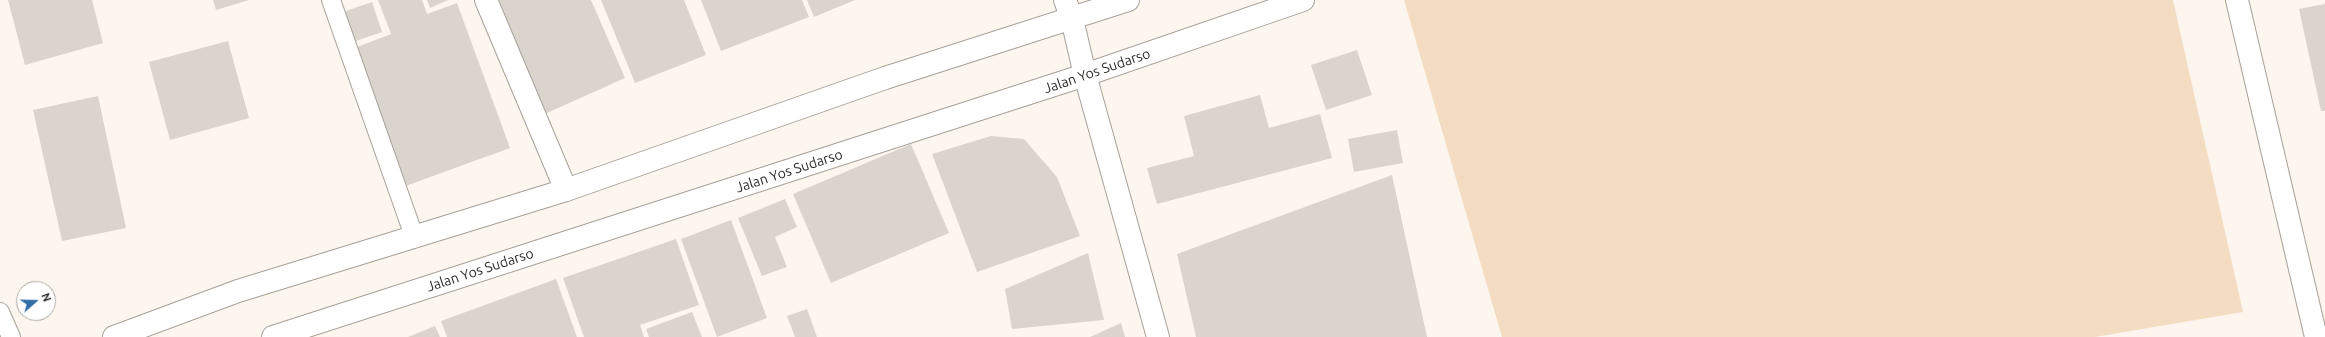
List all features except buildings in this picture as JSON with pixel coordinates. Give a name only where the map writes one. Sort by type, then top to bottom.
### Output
[{"type":"main road","points":[[486,0],[566,190]]},
{"type":"main road","points":[[114,337],[238,291],[566,190],[885,78],[1069,10],[1128,0]]},
{"type":"main road","name":"Jalan Yos Sudarso","points":[[273,337],[1085,75],[1303,0]]},
{"type":"main road","points":[[2237,0],[2316,337]]},
{"type":"main road","points":[[1069,10],[1085,75],[1158,337]]},
{"type":"lane","points":[[331,0],[414,236]]},
{"type":"lane","points":[[0,312],[11,337]]},
{"type":"shaded area","points":[[1404,0],[2173,0],[2243,312],[2095,337],[1502,337]]}]
